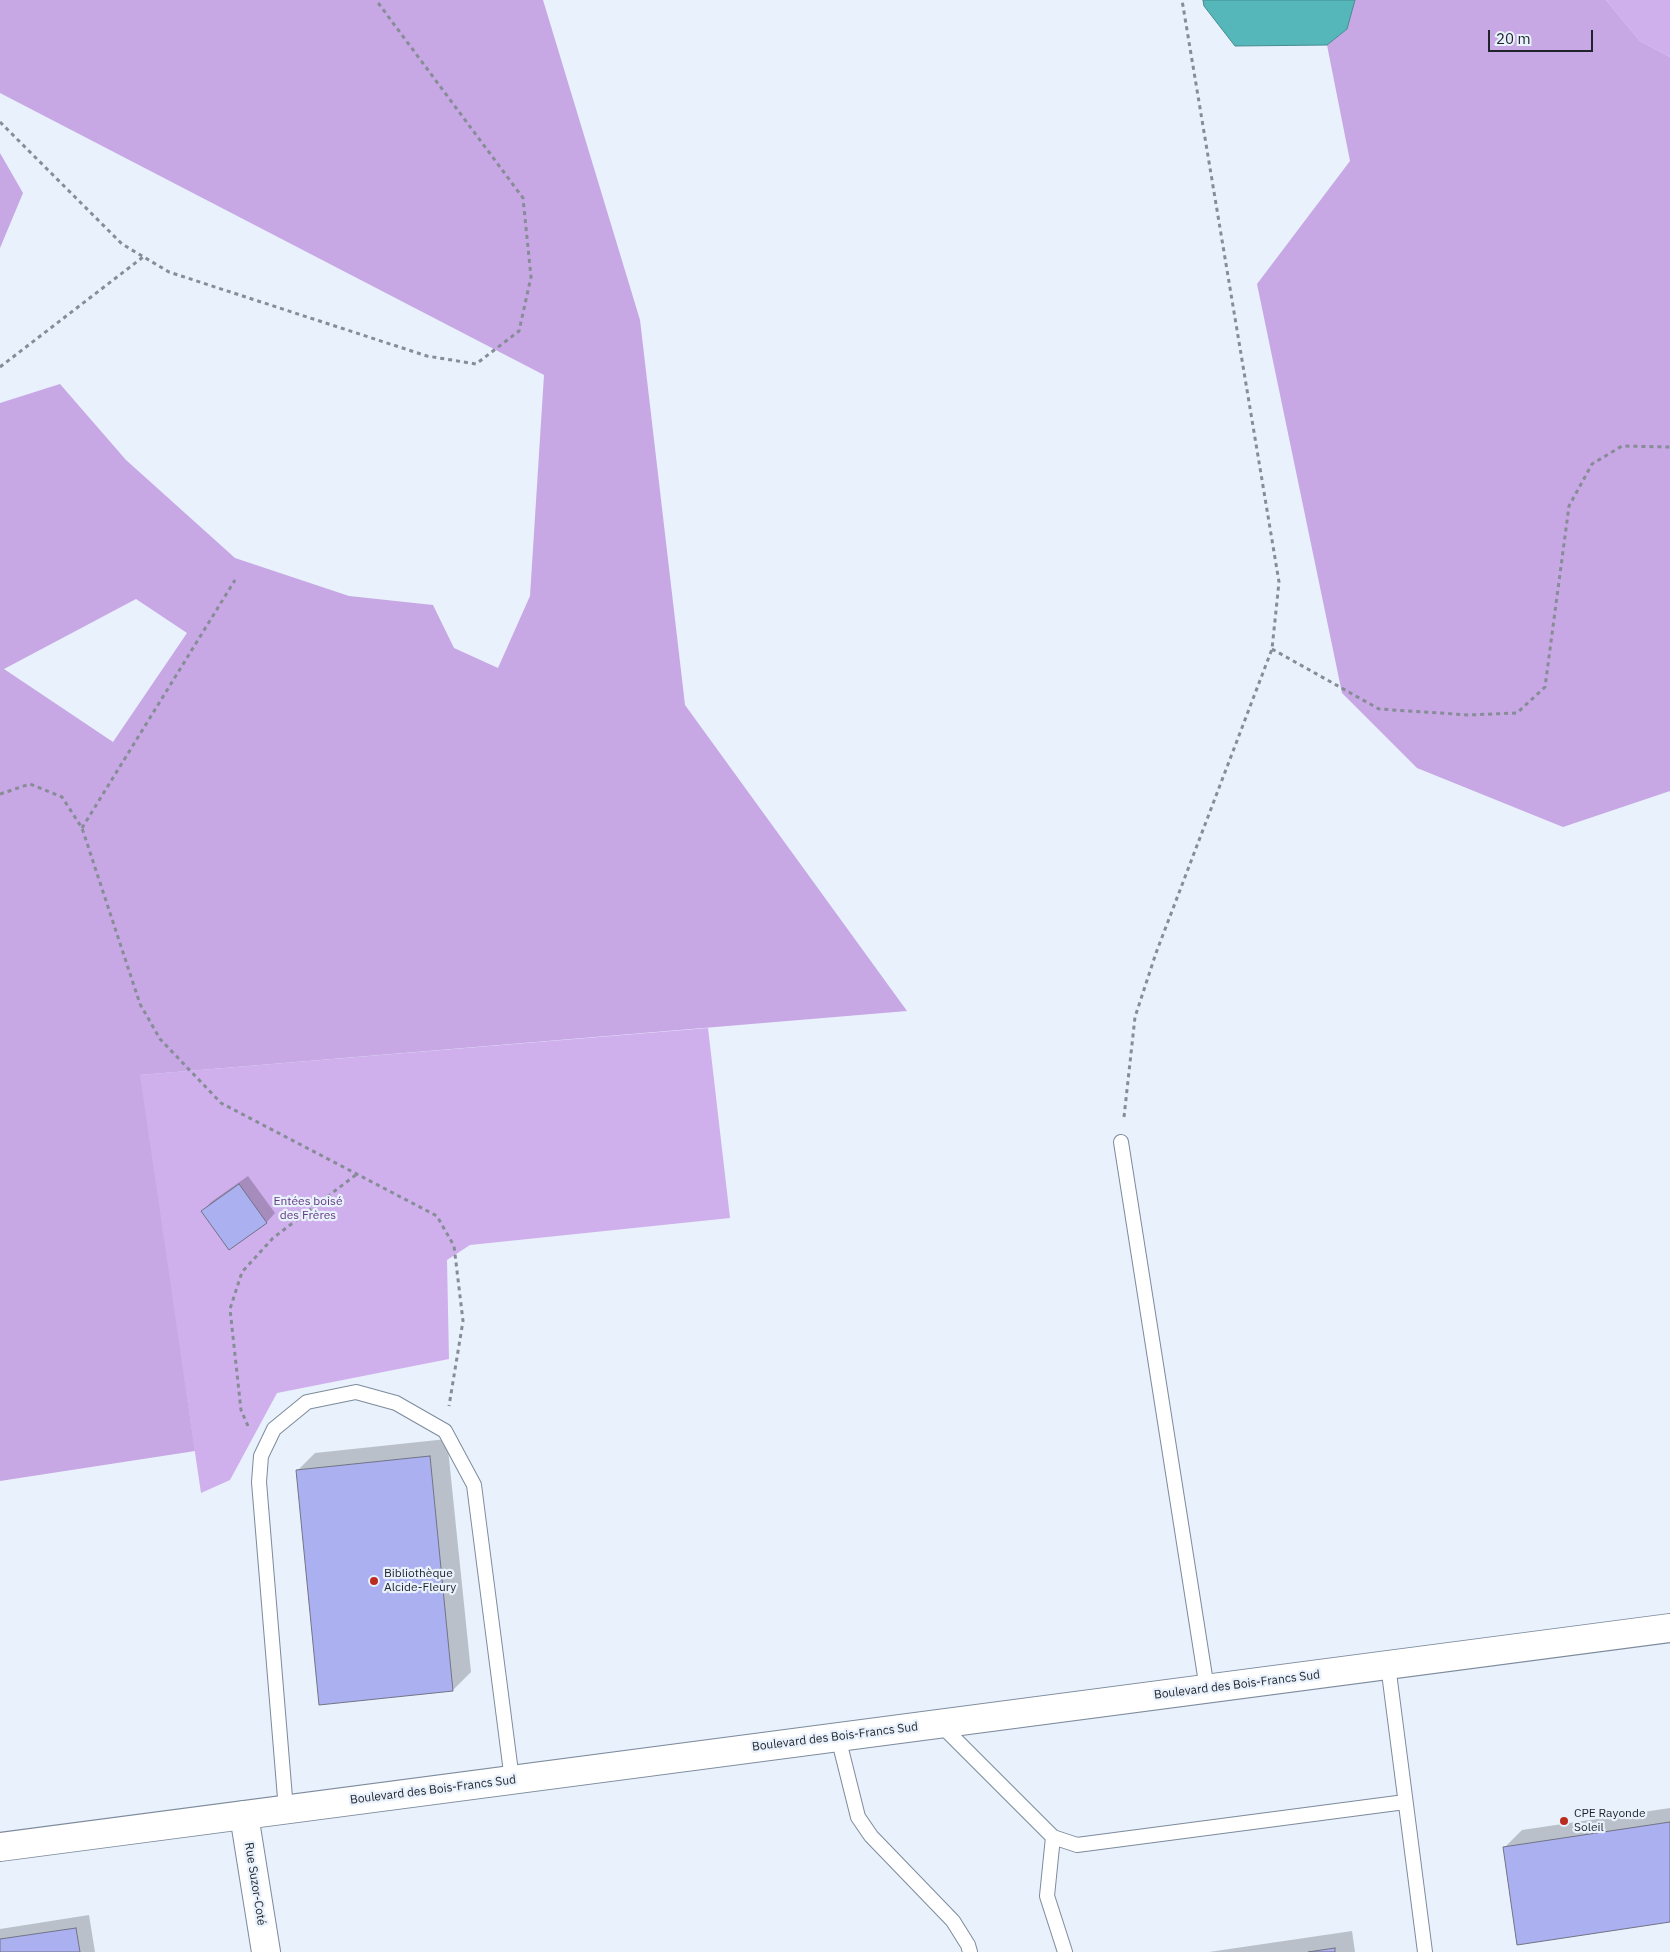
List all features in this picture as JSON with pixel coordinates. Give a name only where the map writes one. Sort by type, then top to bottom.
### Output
[{"type":"street","name":"Boulevard des Bois-Francs Sud","points":[[0,1847],[1670,1628]]},
{"type":"street","name":"Rue Suzor-Coté","points":[[244,1815],[266,1952]]},
{"type":"lane","points":[[1121,1142],[1207,1689]]},
{"type":"lane","points":[[286,1810],[259,1482],[261,1456],[274,1429],[307,1402],[356,1392],[396,1403],[445,1431],[474,1485],[512,1780]]},
{"type":"lane","points":[[1388,1665],[1425,1952]]},
{"type":"lane","points":[[940,1724],[1053,1837],[1077,1845],[1406,1802]]},
{"type":"lane","points":[[838,1737],[858,1817],[871,1836],[953,1922],[968,1945],[970,1952]]},
{"type":"lane","points":[[1053,1837],[1047,1896],[1065,1952]]},
{"type":"path","points":[[0,122],[122,244],[169,272],[427,356],[476,364],[519,331],[531,277],[523,198],[376,0]]},
{"type":"path","points":[[1121,1142],[1135,1017],[1156,953],[1272,649],[1279,582],[1182,0]]},
{"type":"path","points":[[0,367],[143,257]]},
{"type":"path","points":[[1272,649],[1379,709],[1468,715],[1517,713],[1545,687],[1569,506],[1592,464],[1622,446],[1670,447]]},
{"type":"path","points":[[82,828],[235,580]]},
{"type":"path","points":[[0,794],[30,784],[62,797],[82,828],[140,1004],[160,1039],[221,1103],[437,1216],[454,1246],[464,1321],[445,1431]]},
{"type":"path","points":[[261,1456],[241,1410],[230,1309],[242,1272],[273,1238],[357,1174]]},
{"type":"green space","points":[[1606,0],[1670,0],[1670,57],[1640,41]]},
{"type":"green space","name":"Entées boisé des Frères","points":[[708,1028],[730,1218],[470,1245],[447,1260],[449,1359],[277,1393],[230,1480],[201,1493],[139,1075]]},
{"type":"shaded area","points":[[0,0],[543,0],[640,320],[685,705],[907,1011],[140,1075],[195,1451],[0,1481],[0,403],[60,384],[126,460],[235,558],[349,596],[433,605],[454,648],[498,668],[530,596],[544,375],[0,93]],"holes":[[[136,599],[187,633],[113,742],[4,669]]]},
{"type":"shaded area","points":[[1355,0],[1606,0],[1640,41],[1670,57],[1670,791],[1563,827],[1417,768],[1342,693],[1257,284],[1350,161],[1327,45],[1347,29]]},
{"type":"shaded area","points":[[0,153],[23,193],[0,248]]},
{"type":"water","points":[[1203,0],[1355,0],[1347,29],[1327,45],[1235,46],[1204,6]]},
{"type":"building","points":[[239,1184],[267,1223],[229,1250],[201,1211]]},
{"type":"building","name":"Bibliothèque Alcide-Fleury","points":[[430,1456],[453,1691],[319,1705],[296,1470]]},
{"type":"building","points":[[1670,1822],[1670,1922],[1517,1945],[1503,1847]]},
{"type":"building","points":[[76,1928],[80,1952],[0,1952],[0,1939]]},
{"type":"building","points":[[1335,1948],[1335,1952],[1308,1952]]},
{"type":"place","name":"Bibliothèque Alcide-Fleury","points":[[374,1581]]},
{"type":"place","name":"CPE Rayonde Soleil","points":[[1564,1821]]}]
